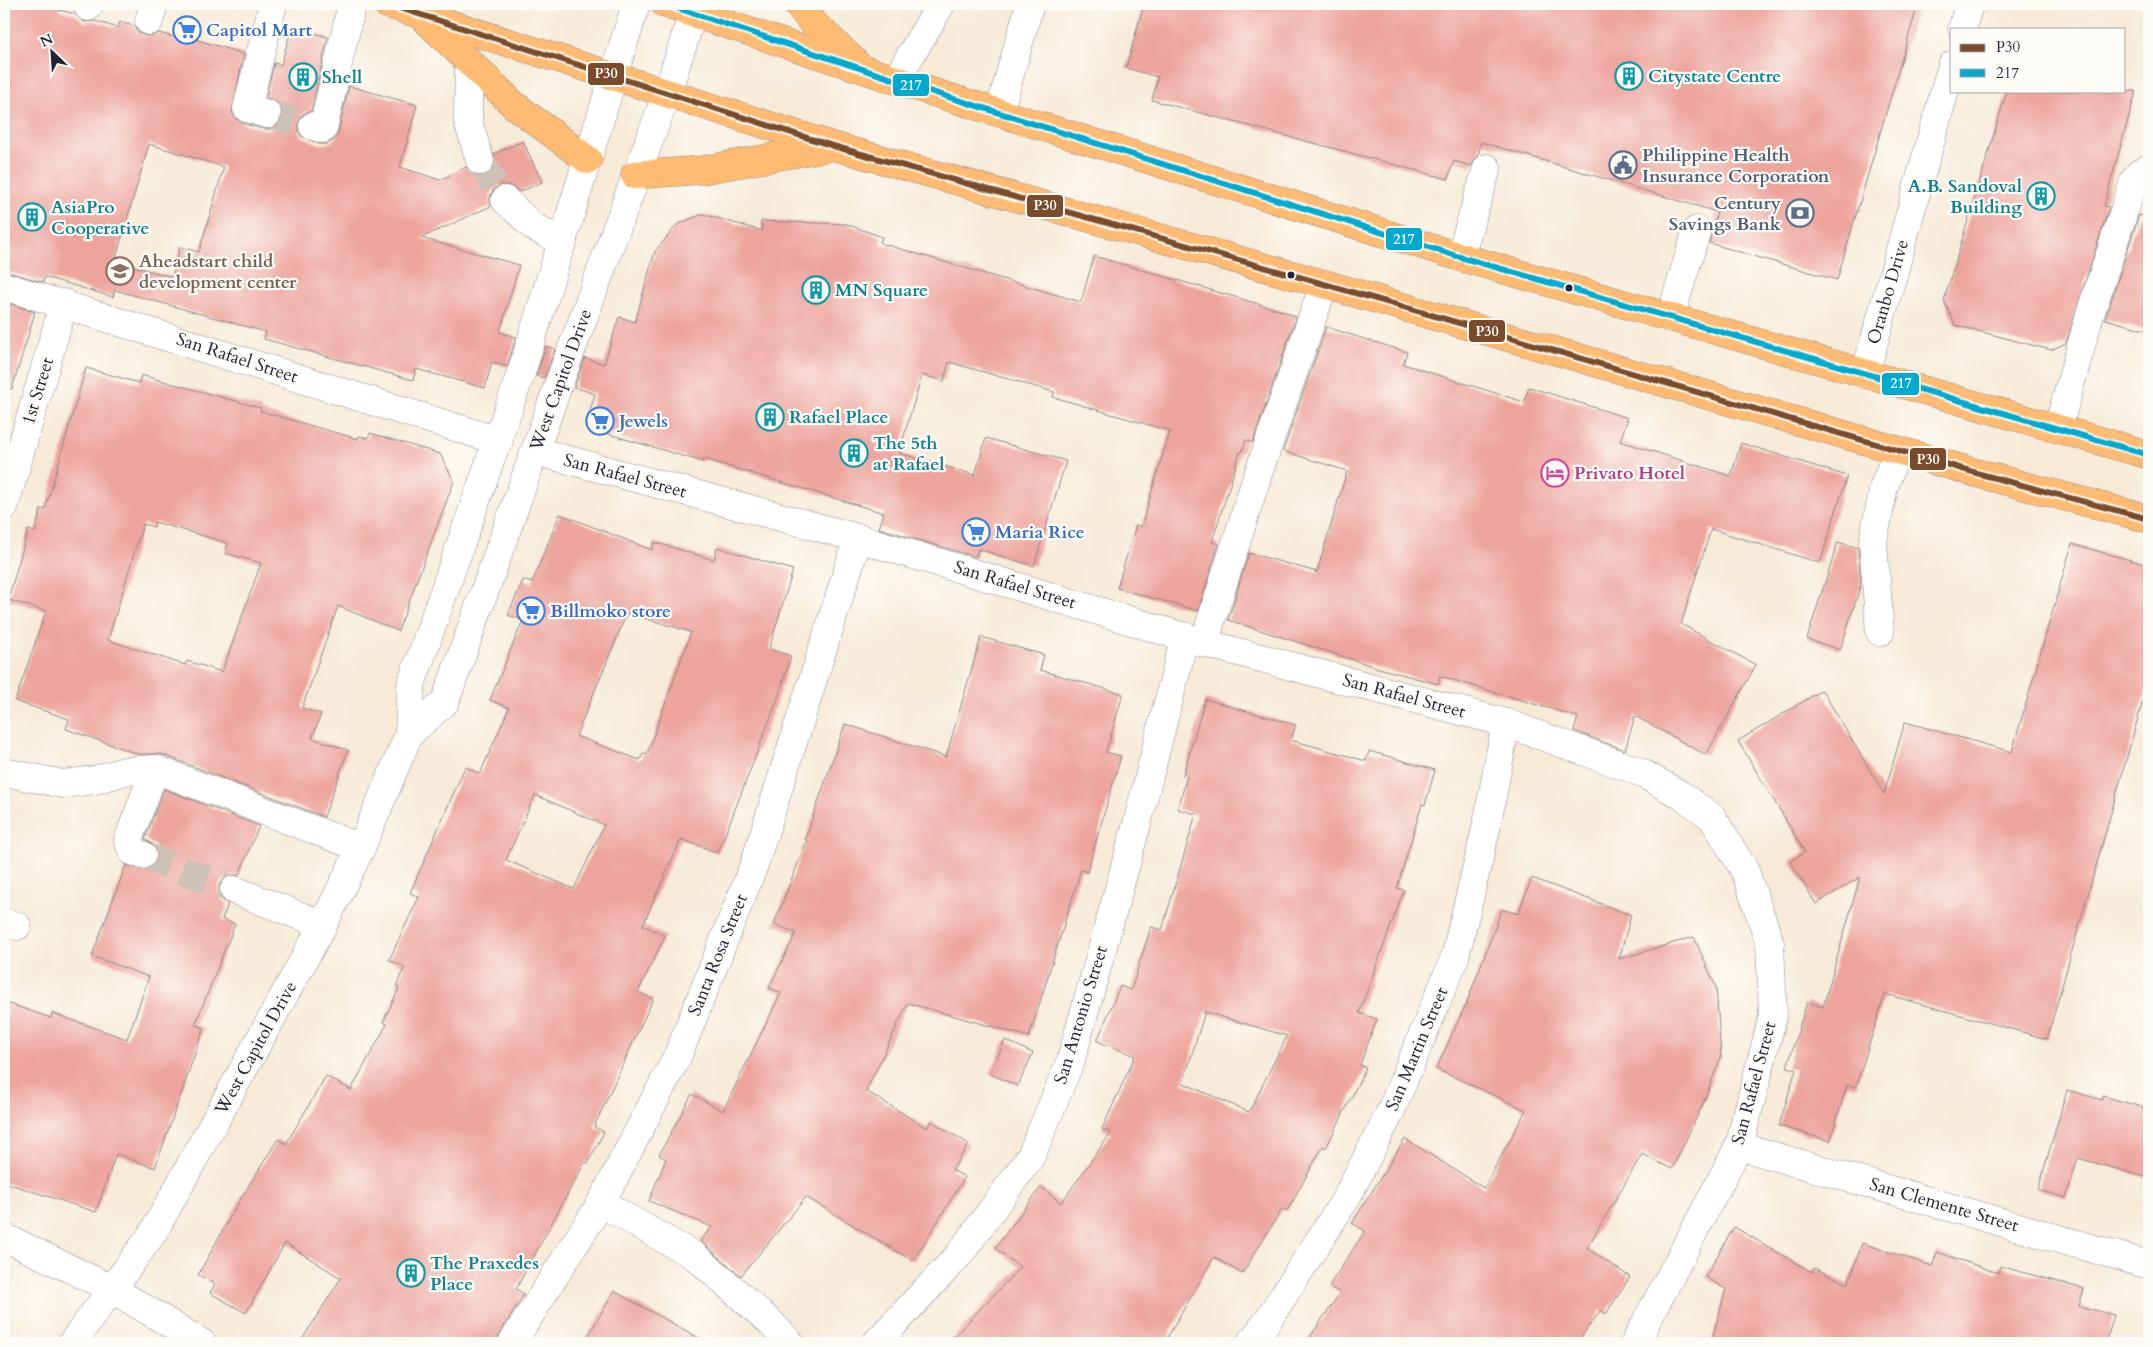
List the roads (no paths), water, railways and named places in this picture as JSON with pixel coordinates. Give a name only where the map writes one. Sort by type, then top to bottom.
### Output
[{"type":"main road","points":[[387,4],[615,75],[833,146],[1324,284],[1898,450],[2149,519]]},
{"type":"main road","points":[[665,4],[695,8],[896,80],[1460,257],[2149,455]]},
{"type":"main road","points":[[798,4],[811,21],[862,68]]},
{"type":"main road","points":[[420,14],[514,105],[588,160]]},
{"type":"main road","points":[[636,175],[702,170],[833,146]]},
{"type":"street","points":[[267,114],[246,108],[273,4]]},
{"type":"street","points":[[313,126],[323,129],[352,4]]},
{"type":"street","name":"West Capitol Drive","points":[[72,1343],[153,1233],[323,924],[361,848],[409,734],[411,685],[499,440],[563,242],[636,4]]},
{"type":"street","points":[[896,80],[941,4]]},
{"type":"street","points":[[999,112],[1030,4]]},
{"type":"street","points":[[1962,28],[1969,4]]},
{"type":"street","name":"West Capitol Drive","points":[[409,734],[445,702],[667,93],[695,8]]},
{"type":"street","points":[[469,61],[468,121],[480,161]]},
{"type":"street","name":"Oranbo Drive","points":[[1865,374],[1950,72]]},
{"type":"street","points":[[1460,257],[1486,168]]},
{"type":"street","points":[[2058,428],[2090,314],[2134,181],[2140,172],[2149,168]]},
{"type":"street","points":[[505,200],[534,227],[563,242]]},
{"type":"street","points":[[1670,318],[1697,230]]},
{"type":"street","name":"San Antonio Street","points":[[876,1343],[959,1255],[1031,1156],[1071,1060],[1137,824],[1195,639],[1257,476],[1324,284]]},
{"type":"street","name":"San Rafael Street","points":[[4,286],[64,303],[499,440]]},
{"type":"street","name":"1st Street","points":[[4,508],[64,303]]},
{"type":"street","points":[[1880,632],[1873,542],[1884,486],[1898,450]]},
{"type":"street","name":"San Rafael Street","points":[[535,451],[858,538],[1195,639],[1506,723],[1640,772],[1680,795],[1712,817],[1745,871],[1770,943],[1773,1016],[1739,1146],[1635,1343]]},
{"type":"street","name":"Santa Rosa Street","points":[[512,1343],[601,1203],[678,1055],[750,874],[858,538]]},
{"type":"street","name":"San Martin Street","points":[[1250,1343],[1264,1326],[1349,1191],[1390,1113],[1452,966],[1486,829],[1506,723]]},
{"type":"street","points":[[4,772],[63,784],[95,780],[125,771],[155,770],[361,848]]},
{"type":"street","points":[[142,855],[132,850],[128,840],[155,770]]},
{"type":"street","points":[[234,890],[323,924]]},
{"type":"street","name":"San Clemente Street","points":[[1739,1146],[2149,1265]]},
{"type":"street","points":[[601,1203],[696,1257],[770,1322],[790,1343]]},
{"type":"street","points":[[4,1237],[112,1289],[202,1343]]},
{"type":"tunnel","points":[[267,114],[313,126]]},
{"type":"tunnel","points":[[480,161],[505,200]]},
{"type":"tunnel","points":[[142,855],[234,890]]},
{"type":"place","name":"Capitol Mart","points":[[187,30]]},
{"type":"place","name":"Citystate Centre","points":[[1629,76]]},
{"type":"place","name":"Shell","points":[[303,77]]},
{"type":"place","name":"Philippine Health Insurance Corporation","points":[[1623,165]]},
{"type":"place","name":"A.B. Sandoval Building","points":[[2041,196]]},
{"type":"place","name":"Century Savings Bank","points":[[1800,213]]},
{"type":"place","name":"AsiaPro Cooperative","points":[[32,217]]},
{"type":"place","name":"Aheadstart child development center","points":[[120,271]]},
{"type":"place","name":"MN Square","points":[[816,290]]},
{"type":"place","name":"Rafael Place","points":[[770,417]]},
{"type":"place","name":"Jewels","points":[[600,421]]},
{"type":"place","name":"The 5th at Rafael","points":[[854,453]]},
{"type":"place","name":"Privato Hotel","points":[[1555,473]]},
{"type":"place","name":"Maria Rice","points":[[976,532]]},
{"type":"place","name":"Billmoko store","points":[[531,611]]},
{"type":"place","name":"The Praxedes Place","points":[[411,1273]]}]
